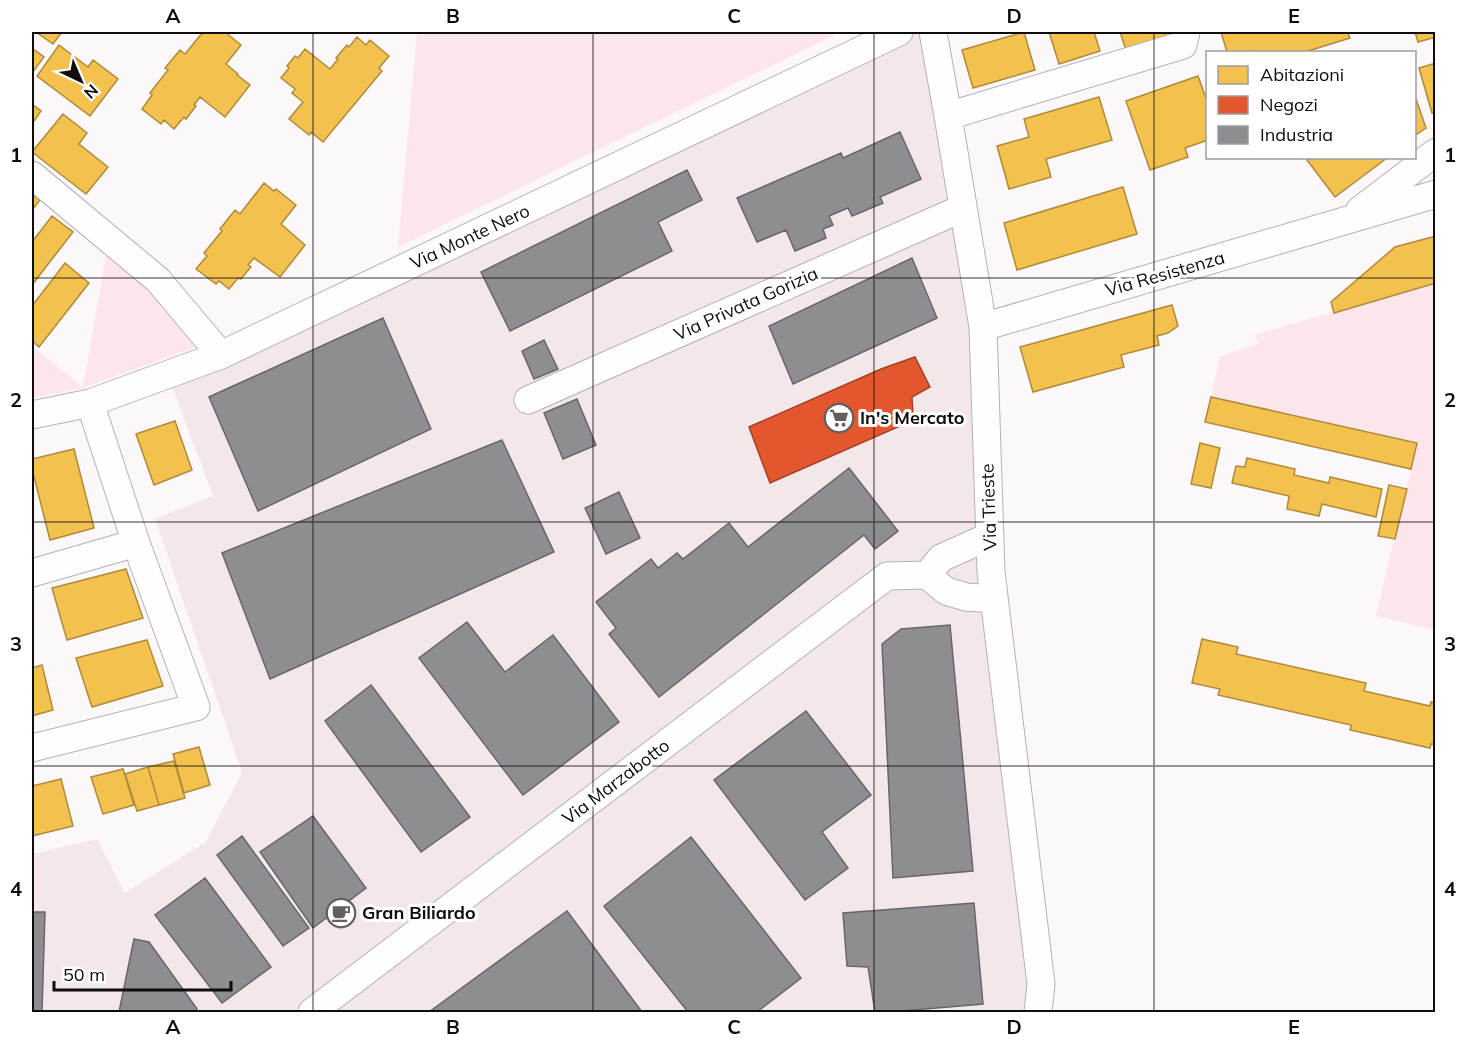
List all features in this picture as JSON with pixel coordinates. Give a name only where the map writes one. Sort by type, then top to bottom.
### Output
[{"type":"street","name":"Via Monte Nero","points":[[32,415],[90,403],[221,355],[899,32]]},
{"type":"street","name":"Via Trieste","points":[[933,32],[982,327],[991,572],[1041,984],[1038,1012]]},
{"type":"street","points":[[948,116],[1184,45],[1186,32]]},
{"type":"street","name":"Via Resistenza","points":[[1347,220],[1436,152]]},
{"type":"street","points":[[32,175],[158,280],[221,355]]},
{"type":"street","name":"Via Resistenza","points":[[982,327],[1436,194]]},
{"type":"street","name":"Via Privata Gorizia","points":[[528,400],[963,208]]},
{"type":"street","points":[[32,748],[196,707],[136,543],[90,403]]},
{"type":"street","points":[[990,536],[941,558],[927,575],[946,591],[966,597],[994,599]]},
{"type":"street","points":[[32,573],[136,543]]},
{"type":"street","name":"Via Marzabotto","points":[[312,1012],[887,576],[927,575]]},
{"type":"street","name":"Via Trieste","points":[[1041,984],[1054,1012]]},
{"type":"shaded area","points":[[417,32],[841,32],[398,247]]},
{"type":"shaded area","points":[[913,32],[926,32],[976,329],[1031,982],[1028,1012],[32,1012],[32,854],[97,839],[125,893],[206,842],[242,772],[155,519],[213,496],[170,381],[224,362]]},
{"type":"shaded area","points":[[109,239],[210,342],[83,388],[32,398],[32,346],[83,387]]},
{"type":"shaded area","points":[[1435,283],[1435,630],[1376,616],[1417,443],[1211,397],[1220,357],[1259,343],[1254,335]]},
{"type":"building: Abitazioni","points":[[36,32],[62,32],[53,44]]},
{"type":"building: Abitazioni","points":[[203,32],[225,32],[241,45],[226,64],[250,85],[225,117],[200,97],[186,119],[184,117],[174,129],[164,120],[161,124],[142,109],[152,95],[150,93],[168,70],[165,68],[180,50],[185,54]]},
{"type":"building: Abitazioni","points":[[1024,32],[1035,70],[973,88],[962,50]]},
{"type":"building: Abitazioni","points":[[1049,32],[1094,32],[1100,51],[1059,64]]},
{"type":"building: Abitazioni","points":[[1120,32],[1165,32],[1166,37],[1126,50]]},
{"type":"building: Abitazioni","points":[[1221,32],[1352,32],[1348,33],[1350,38],[1308,51],[1227,51]]},
{"type":"building: Abitazioni","points":[[1415,32],[1436,32],[1436,37],[1418,42]]},
{"type":"building: Abitazioni","points":[[357,37],[366,45],[370,40],[389,56],[379,68],[382,71],[323,142],[311,132],[309,135],[289,119],[303,102],[292,93],[295,89],[281,78],[295,56],[298,58],[305,49],[330,69],[338,59],[336,58]]},
{"type":"building: Abitazioni","points":[[59,45],[88,67],[93,60],[118,79],[90,116],[37,76]]},
{"type":"building: Abitazioni","points":[[32,48],[44,57],[32,73]]},
{"type":"building: Abitazioni","points":[[1436,63],[1436,112],[1432,113],[1419,68]]},
{"type":"building: Abitazioni","points":[[1198,76],[1206,98],[1206,141],[1185,148],[1188,157],[1150,170],[1126,101]]},
{"type":"building: Abitazioni","points":[[1099,97],[1112,140],[1046,159],[1051,177],[1009,189],[997,146],[1029,137],[1024,119]]},
{"type":"building: Abitazioni","points":[[1416,99],[1426,128],[1416,135]]},
{"type":"building: Abitazioni","points":[[32,104],[41,111],[32,124]]},
{"type":"building: Abitazioni","points":[[63,114],[87,133],[79,144],[108,167],[86,194],[32,152]]},
{"type":"building: Abitazioni","points":[[1309,159],[1386,159],[1335,197],[1307,160]]},
{"type":"building: Abitazioni","points":[[264,183],[274,191],[276,189],[296,205],[281,224],[305,245],[280,277],[254,258],[248,265],[251,267],[229,289],[219,281],[216,284],[196,269],[207,256],[204,253],[235,210],[240,214]]},
{"type":"building: Abitazioni","points":[[1123,187],[1137,234],[1017,270],[1004,223]]},
{"type":"building: Abitazioni","points":[[32,194],[40,200],[32,210]]},
{"type":"building: Abitazioni","points":[[52,216],[73,232],[32,285],[32,242]]},
{"type":"building: Abitazioni","points":[[1436,236],[1436,283],[1334,313],[1331,302],[1395,247]]},
{"type":"building: Abitazioni","points":[[65,263],[89,283],[39,347],[32,341],[32,306]]},
{"type":"building: Abitazioni","points":[[1172,305],[1178,326],[1168,333],[1157,336],[1159,345],[1121,355],[1124,367],[1033,392],[1020,347]]},
{"type":"building: Abitazioni","points":[[1211,397],[1417,443],[1411,469],[1205,422]]},
{"type":"building: Abitazioni","points":[[175,421],[192,470],[154,485],[136,434]]},
{"type":"building: Abitazioni","points":[[1200,443],[1220,448],[1211,488],[1191,484]]},
{"type":"building: Abitazioni","points":[[74,449],[94,528],[50,540],[32,469],[32,459]]},
{"type":"building: Abitazioni","points":[[1247,458],[1295,469],[1294,475],[1329,483],[1330,477],[1382,489],[1376,517],[1322,504],[1319,516],[1287,509],[1289,496],[1232,483],[1236,466],[1245,467]]},
{"type":"building: Abitazioni","points":[[1389,485],[1407,489],[1395,539],[1378,536]]},
{"type":"building: Abitazioni","points":[[126,569],[143,618],[67,640],[52,588]]},
{"type":"building: Abitazioni","points":[[1202,639],[1238,647],[1236,654],[1366,683],[1364,691],[1430,706],[1431,702],[1436,703],[1436,745],[1431,744],[1430,748],[1350,730],[1351,725],[1218,695],[1220,689],[1192,683]]},
{"type":"building: Abitazioni","points":[[147,640],[163,686],[92,707],[76,658]]},
{"type":"building: Abitazioni","points":[[42,665],[53,710],[32,716],[32,668]]},
{"type":"building: Abitazioni","points":[[199,747],[210,785],[184,793],[173,754]]},
{"type":"building: Abitazioni","points":[[174,761],[185,798],[159,805],[148,767]]},
{"type":"building: Abitazioni","points":[[148,767],[159,805],[137,811],[125,774]]},
{"type":"building: Abitazioni","points":[[123,769],[134,805],[103,814],[91,777]]},
{"type":"building: Abitazioni","points":[[61,779],[73,826],[32,836],[32,786]]},
{"type":"building: Negozi","name":"In's Mercato","points":[[915,357],[930,387],[912,397],[913,414],[907,423],[770,483],[749,427],[881,369]]},
{"type":"building: Industria","points":[[900,132],[921,179],[880,197],[883,203],[852,216],[848,208],[829,216],[833,225],[823,229],[826,238],[795,251],[786,230],[757,242],[737,198],[841,153],[843,158]]},
{"type":"building: Industria","points":[[687,170],[702,200],[658,222],[672,251],[510,331],[481,272]]},
{"type":"building: Industria","points":[[912,258],[937,318],[793,384],[769,326]]},
{"type":"building: Industria","points":[[383,318],[431,429],[258,511],[209,397]]},
{"type":"building: Industria","points":[[544,340],[558,369],[534,379],[522,351]]},
{"type":"building: Industria","points":[[577,399],[596,445],[563,459],[544,413]]},
{"type":"building: Industria","points":[[502,440],[554,552],[270,679],[222,553]]},
{"type":"building: Industria","points":[[849,468],[898,531],[875,549],[864,535],[659,697],[609,634],[616,628],[596,602],[651,559],[658,568],[677,553],[683,559],[729,523],[748,547]]},
{"type":"building: Industria","points":[[619,492],[640,538],[606,554],[585,508]]},
{"type":"building: Industria","points":[[467,622],[505,672],[553,635],[619,722],[523,795],[419,658]]},
{"type":"building: Industria","points":[[950,625],[973,871],[893,878],[882,644],[901,629]]},
{"type":"building: Industria","points":[[371,685],[470,817],[421,852],[325,721]]},
{"type":"building: Industria","points":[[806,711],[871,795],[822,832],[848,868],[805,900],[714,780]]},
{"type":"building: Industria","points":[[313,816],[366,888],[313,928],[260,852]]},
{"type":"building: Industria","points":[[242,836],[309,928],[283,946],[217,855]]},
{"type":"building: Industria","points":[[691,837],[801,978],[757,1012],[688,1012],[604,906]]},
{"type":"building: Industria","points":[[205,878],[271,967],[222,1003],[155,915]]},
{"type":"building: Industria","points":[[974,903],[983,1004],[875,1012],[868,967],[847,966],[843,913]]},
{"type":"building: Industria","points":[[567,911],[642,1012],[429,1012]]},
{"type":"building: Industria","points":[[32,912],[45,912],[42,1012],[32,1012]]},
{"type":"building: Industria","points":[[134,939],[149,942],[197,1009],[196,1012],[119,1012]]},
{"type":"place","name":"In's Mercato","points":[[839,418]]},
{"type":"place","name":"Gran Biliardo","points":[[341,913]]}]
